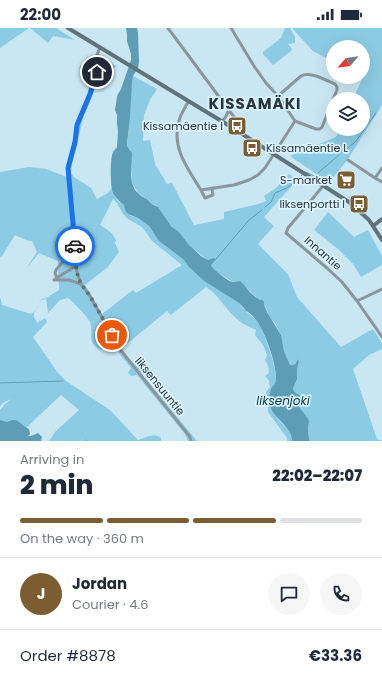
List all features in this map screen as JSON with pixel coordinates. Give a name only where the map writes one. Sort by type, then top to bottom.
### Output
[{"type":"street","points":[[68,28],[349,202],[362,213],[382,240]]},
{"type":"street","points":[[168,28],[243,129]]},
{"type":"street","points":[[231,28],[254,66],[266,83],[278,96],[295,121],[320,130],[326,117]]},
{"type":"street","name":"Iiksensuuntie","points":[[100,47],[97,55],[97,72],[90,94],[77,125],[75,142],[68,168],[77,272],[81,284],[90,296],[119,348],[190,437],[191,441]]},
{"type":"street","points":[[278,96],[305,74],[310,74],[335,84],[337,86],[336,92]]},
{"type":"street","points":[[188,102],[179,121],[176,136],[179,153],[205,198],[213,195],[212,189]]},
{"type":"street","points":[[222,122],[229,110]]},
{"type":"street","points":[[201,190],[234,185],[258,175],[265,168],[295,121]]},
{"type":"street","points":[[348,160],[382,182]]},
{"type":"street","points":[[376,178],[382,168]]},
{"type":"street","name":"Innantie","points":[[323,186],[288,228],[286,233],[342,282],[382,337]]},
{"type":"street","points":[[373,226],[382,218]]},
{"type":"street","points":[[75,247],[56,270],[55,273],[57,278],[54,280],[69,280],[81,284]]},
{"type":"street","points":[[57,278],[76,266]]},
{"type":"street","points":[[357,301],[382,289]]},
{"type":"shaded area","points":[[0,28],[29,28],[0,48]]},
{"type":"shaded area","points":[[30,28],[56,28],[75,40],[53,36],[48,43]]},
{"type":"shaded area","points":[[285,28],[290,28],[295,37],[295,43],[288,44],[292,49],[291,51],[273,65],[263,54],[263,52],[281,38]]},
{"type":"shaded area","points":[[292,28],[382,28],[382,105],[370,124],[370,92],[356,92],[360,84],[370,84],[370,40],[326,40],[326,58],[313,51]]},
{"type":"shaded area","points":[[100,54],[116,66],[110,74],[100,73],[83,117],[71,173],[74,177],[91,188],[97,199],[108,193],[112,188],[117,200],[124,205],[131,216],[138,218],[149,226],[159,241],[183,259],[204,281],[239,303],[256,320],[266,340],[276,375],[276,381],[273,389],[275,414],[290,433],[292,441],[287,441],[287,438],[268,412],[266,392],[270,387],[269,381],[265,376],[269,373],[265,360],[267,355],[263,345],[255,335],[256,330],[239,321],[206,287],[171,315],[167,311],[122,348],[125,354],[135,365],[141,361],[146,367],[141,373],[197,441],[188,441],[185,434],[137,375],[131,376],[128,373],[131,368],[121,356],[113,342],[101,350],[96,347],[91,338],[91,327],[89,320],[68,298],[60,300],[48,313],[46,299],[41,300],[39,304],[41,299],[46,298],[59,290],[58,261],[39,253],[26,269],[37,252],[32,241],[15,235],[0,257],[0,172],[29,167],[46,169],[67,177],[66,169],[75,126],[93,79],[79,68],[87,57]],"holes":[[[113,199],[123,214],[128,219],[143,228],[152,241],[182,265],[136,293],[133,290],[102,314],[85,285],[108,267],[119,252],[113,235],[100,225]]]},
{"type":"shaded area","points":[[133,76],[157,89],[150,100],[144,115],[143,141],[150,140],[155,164],[167,184],[172,183],[194,225],[224,219],[224,212],[266,201],[264,196],[276,188],[289,174],[298,179],[264,217],[274,226],[258,244],[288,274],[297,297],[341,347],[373,329],[382,343],[382,349],[369,355],[353,369],[377,439],[382,441],[309,441],[309,422],[298,405],[297,394],[293,388],[297,376],[298,359],[294,365],[290,365],[284,351],[281,335],[262,300],[257,298],[238,281],[233,282],[218,273],[211,265],[214,261],[206,259],[189,245],[180,233],[171,226],[156,205],[152,204],[149,200],[139,194],[132,183],[131,151],[127,146]]},
{"type":"shaded area","points":[[362,136],[348,159],[329,183],[290,156],[336,137]]},
{"type":"shaded area","points":[[328,212],[354,237],[368,230],[382,256],[382,265],[361,277],[353,264],[338,249],[314,230]]},
{"type":"shaded area","points":[[0,297],[2,305],[31,314],[35,310],[34,317],[37,323],[45,318],[47,322],[33,337],[58,373],[66,381],[110,410],[138,440],[147,436],[156,435],[161,438],[161,441],[49,441],[55,432],[79,410],[61,395],[26,428],[19,422],[11,420],[7,422],[0,421],[0,410],[11,399],[0,406]]},
{"type":"water","name":"Iiksenjoki","points":[[126,28],[137,28],[138,33],[139,62],[132,82],[127,143],[127,146],[132,153],[131,175],[135,190],[141,196],[158,207],[171,226],[180,233],[189,245],[201,256],[209,260],[213,258],[216,259],[211,265],[224,278],[233,282],[241,282],[252,294],[264,302],[267,312],[281,335],[284,351],[290,365],[294,365],[298,359],[299,361],[297,379],[293,388],[295,393],[300,395],[298,400],[299,407],[309,422],[309,441],[292,441],[289,431],[272,410],[270,405],[270,396],[271,389],[276,382],[276,372],[267,341],[252,315],[239,303],[204,281],[183,259],[159,241],[149,226],[138,218],[128,214],[124,205],[113,193],[111,160],[113,152],[117,147],[118,131],[117,115],[115,110],[117,97],[131,60]]},
{"type":"water","points":[[0,420],[7,422],[14,420],[19,422],[29,429],[30,434],[28,436],[38,433],[42,437],[41,441],[0,441]]},
{"type":"waterway","points":[[343,152],[356,141],[376,113]]},
{"type":"waterway","points":[[318,173],[339,155]]},
{"type":"waterway","points":[[306,172],[314,176]]},
{"type":"waterway","points":[[265,207],[271,202],[275,193],[287,188],[298,179]]},
{"type":"waterway","points":[[216,259],[249,220],[262,210]]},
{"type":"waterway","points":[[0,383],[63,381]]},
{"type":"way so far","points":[[75,246],[75,261],[78,277],[112,335]]},
{"type":"place","name":"Kissamäentie I","points":[[237,126]]},
{"type":"place","name":"Kissamäentie L","points":[[252,148]]},
{"type":"place","name":"S-market","points":[[346,180]]},
{"type":"place","name":"Iiksenportti I","points":[[359,204]]},
{"type":"district","name":"KISSAMÄKI","points":[[255,104]]},
{"type":"route","points":[[75,246],[68,168],[73,152],[77,125],[90,94],[97,72]]}]
